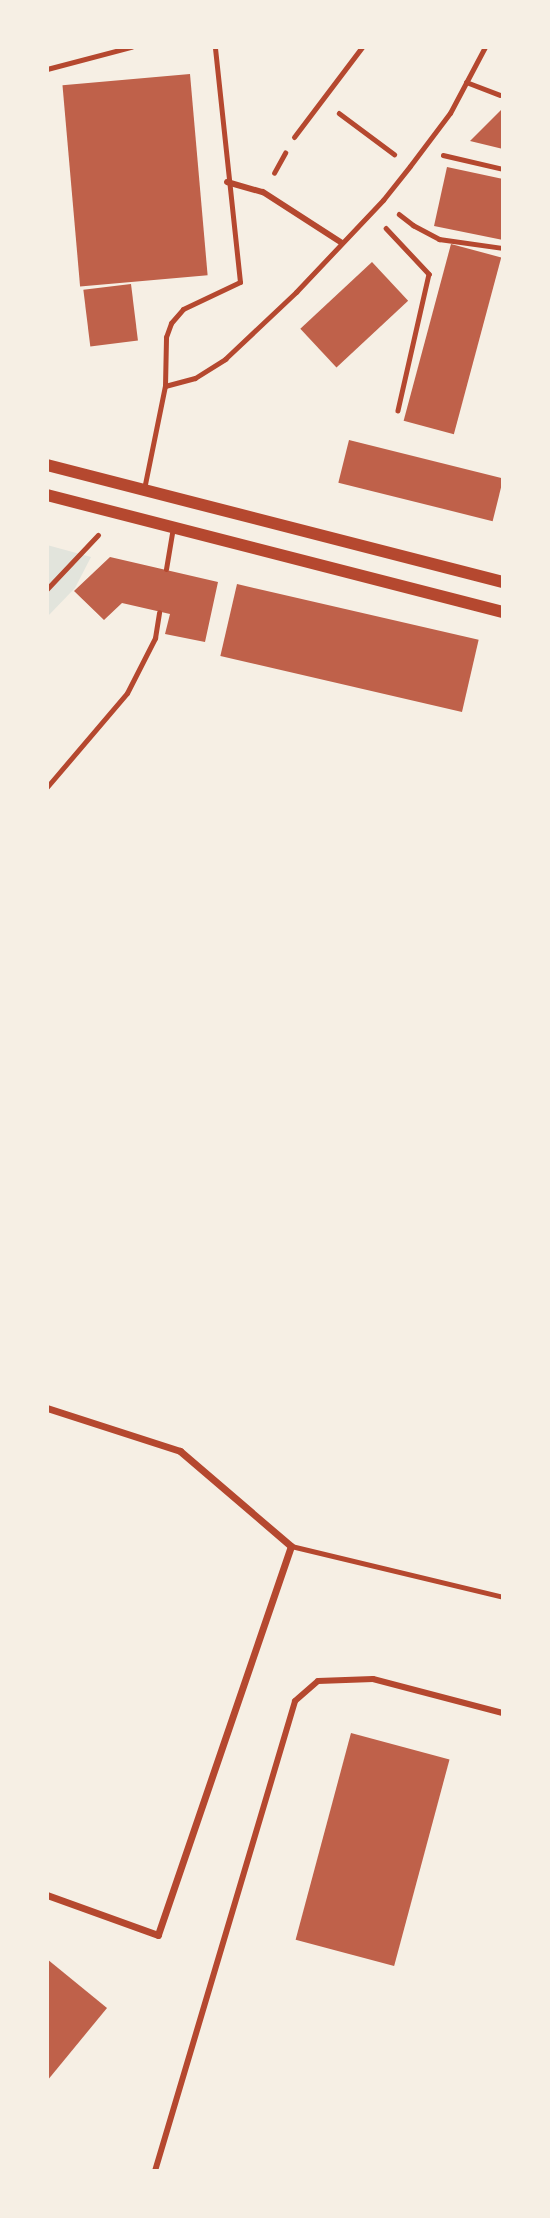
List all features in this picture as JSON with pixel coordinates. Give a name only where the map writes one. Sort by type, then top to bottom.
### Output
[{"type":"street","points":[[228,182],[263,192],[342,243]]},
{"type":"street","points":[[47,466],[503,582]]},
{"type":"street","points":[[47,495],[503,612]]},
{"type":"street","points":[[47,1408],[180,1451],[290,1546],[158,1935],[47,1895]]},
{"type":"street","points":[[155,2171],[295,1700],[318,1681],[373,1679],[503,1713]]},
{"type":"lane","points":[[47,69],[131,47]]},
{"type":"lane","points":[[144,491],[165,386],[166,337],[171,323],[183,309],[240,282],[215,47]]},
{"type":"lane","points":[[294,137],[362,47]]},
{"type":"lane","points":[[165,386],[195,378],[225,359],[383,200],[450,113],[485,47]]},
{"type":"lane","points":[[466,82],[500,95]]},
{"type":"lane","points":[[166,569],[173,527]]},
{"type":"lane","points":[[47,787],[127,693],[155,638],[159,612]]},
{"type":"lane","points":[[290,1546],[503,1597]]},
{"type":"path","points":[[356,125],[410,166]]},
{"type":"path","points":[[263,192],[294,137]]},
{"type":"path","points":[[422,150],[503,169]]},
{"type":"path","points":[[383,200],[413,225],[439,239],[503,247]]},
{"type":"path","points":[[371,212],[429,274],[398,411]]},
{"type":"path","points":[[47,589],[117,513]]},
{"type":"shaded area","points":[[47,545],[91,557],[75,588],[47,617]]},
{"type":"building","points":[[190,74],[208,275],[80,286],[62,85]]},
{"type":"building","points":[[503,108],[503,149],[470,141]]},
{"type":"building","points":[[447,167],[503,179],[503,240],[434,226]]},
{"type":"building","points":[[451,244],[501,257],[454,434],[404,421]]},
{"type":"building","points":[[372,262],[408,301],[336,368],[300,329]]},
{"type":"building","points":[[131,284],[138,341],[90,346],[83,290]]},
{"type":"building","points":[[349,440],[503,478],[493,521],[338,483]]},
{"type":"building","points":[[110,557],[218,582],[205,642],[165,634],[170,614],[122,603],[104,620],[74,591]]},
{"type":"building","points":[[237,584],[479,640],[462,712],[220,656]]},
{"type":"building","points":[[351,1733],[450,1759],[394,1966],[296,1940]]},
{"type":"building","points":[[47,1959],[107,2008],[47,2081]]}]
